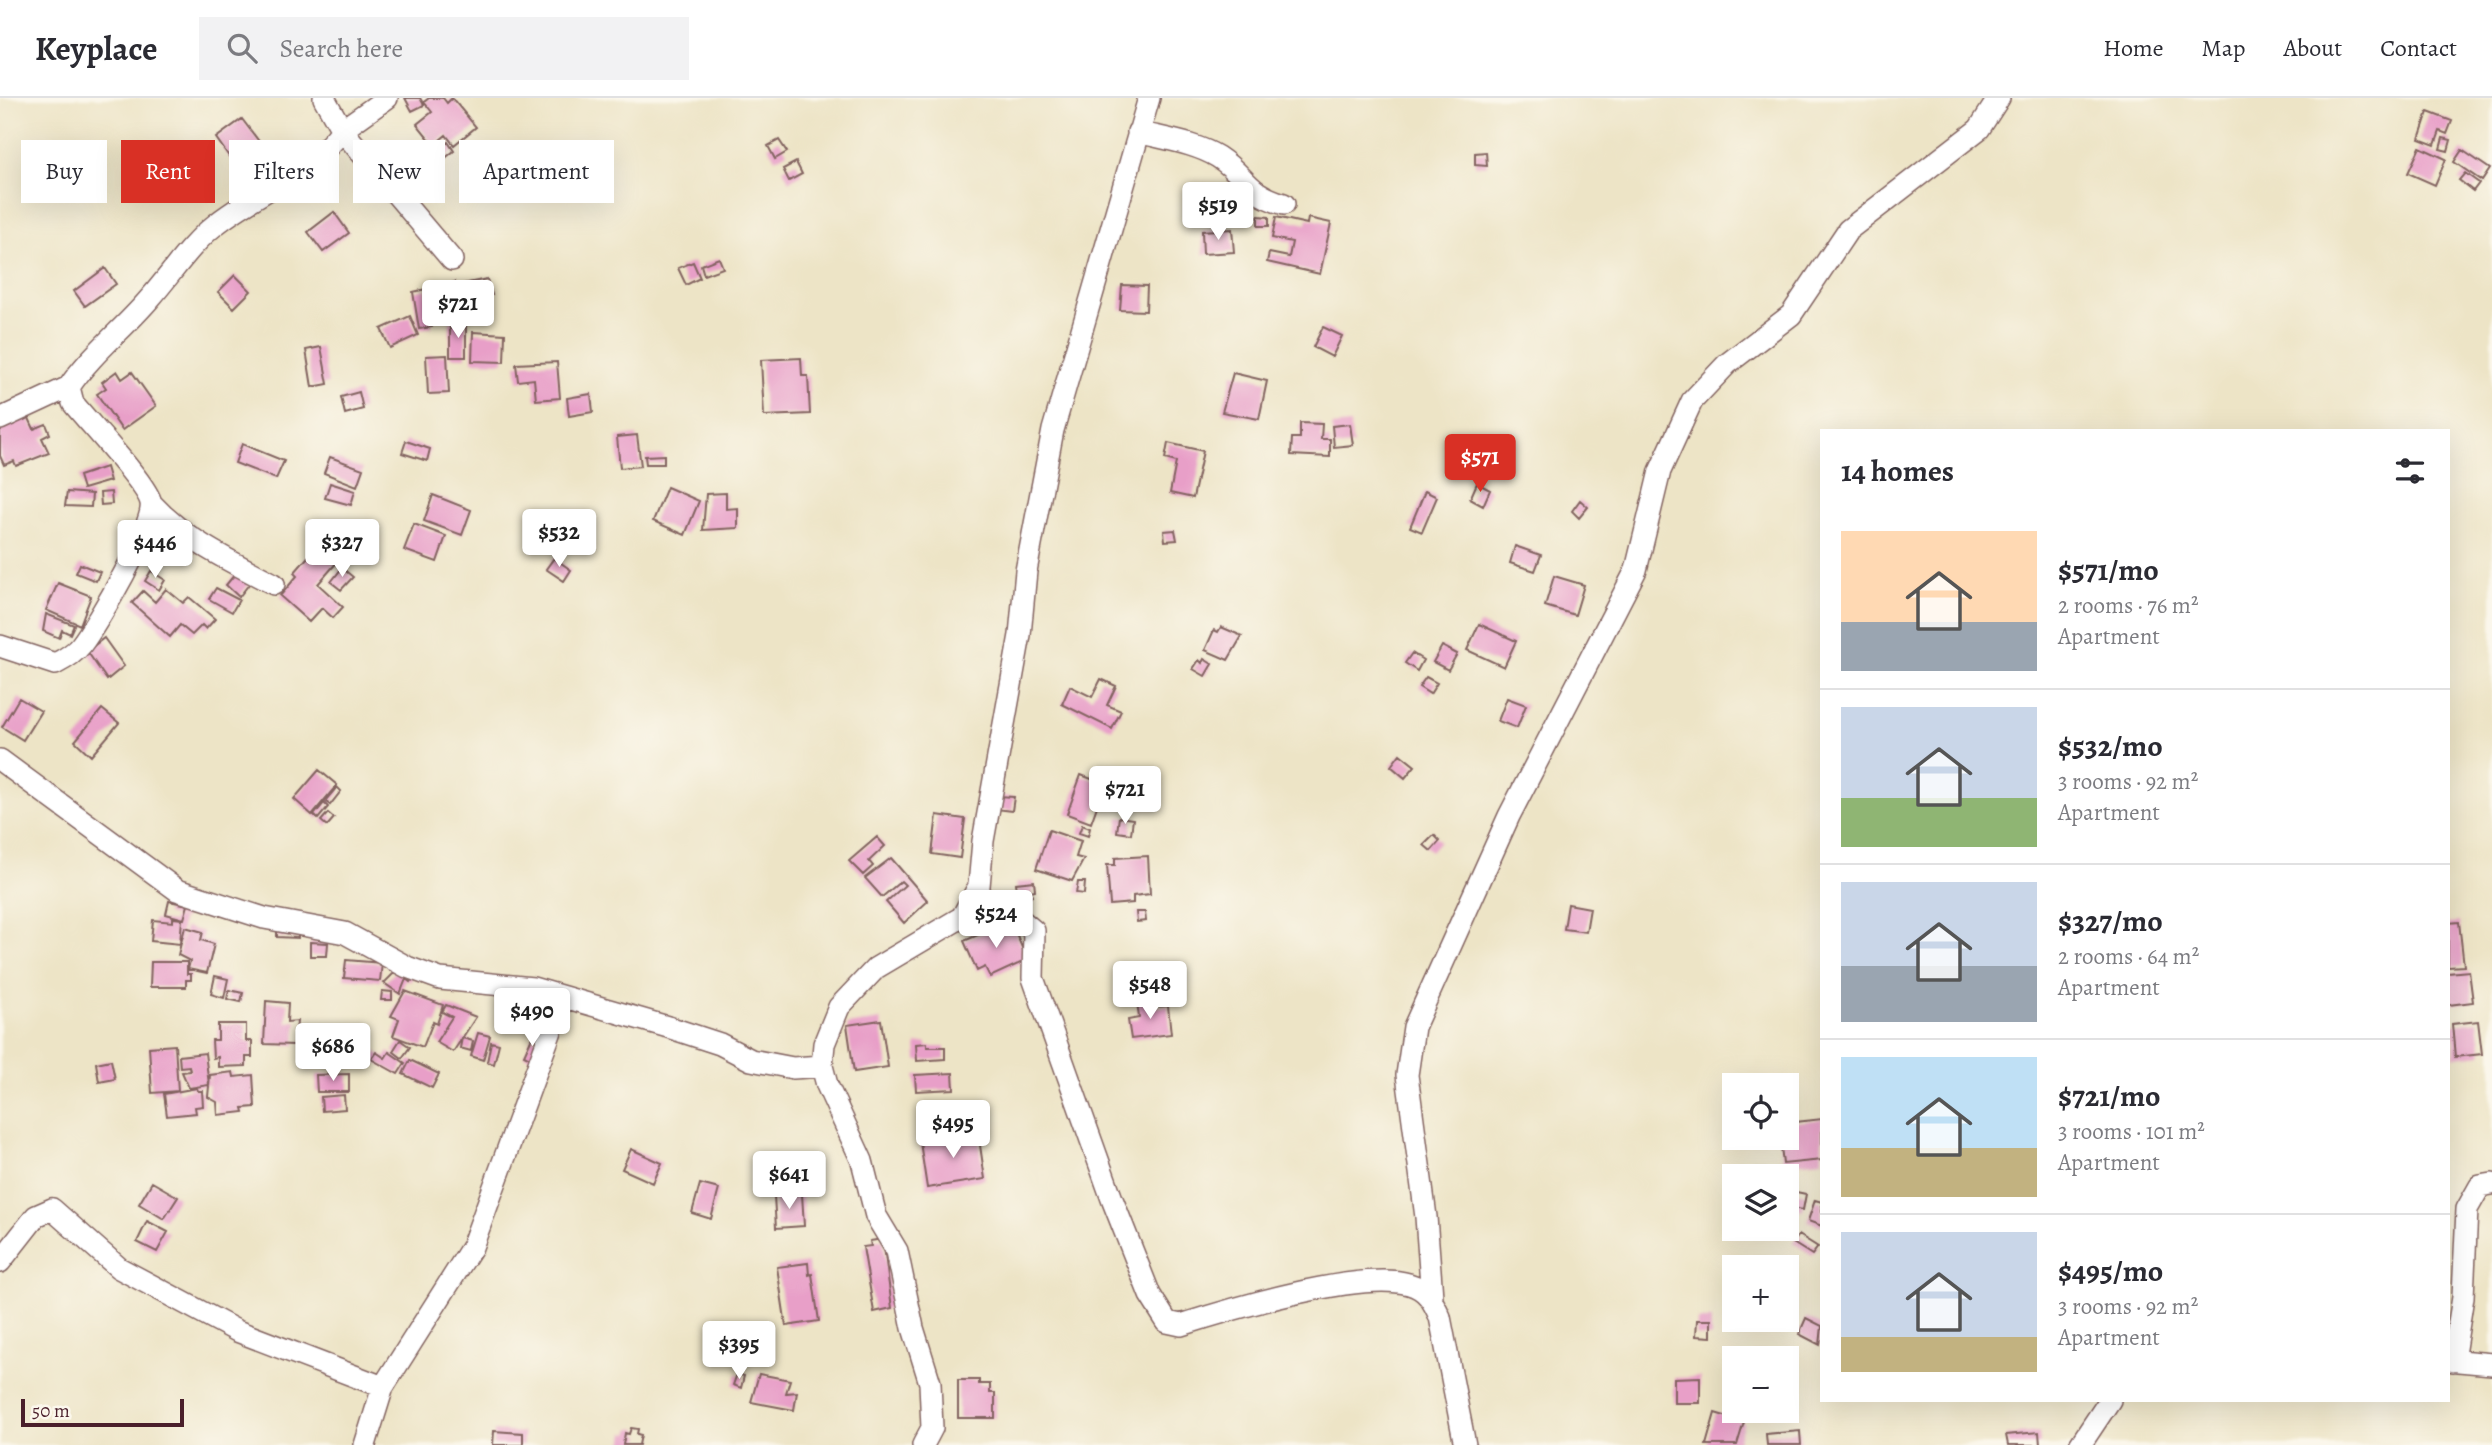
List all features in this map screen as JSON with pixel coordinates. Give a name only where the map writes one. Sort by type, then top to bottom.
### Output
[{"type":"street","points":[[324,98],[342,130],[452,260]]},
{"type":"street","points":[[0,419],[69,387],[82,367],[150,298],[212,227],[252,197],[310,162],[342,130],[387,98]]},
{"type":"street","points":[[923,1445],[932,1428],[930,1383],[913,1328],[897,1251],[876,1216],[862,1161],[827,1085],[822,1066],[824,1044],[839,1007],[876,968],[962,917],[979,886],[990,801],[1013,682],[1026,571],[1053,430],[1149,98]]},
{"type":"street","points":[[1465,1445],[1440,1317],[1432,1297],[1426,1217],[1407,1075],[1414,1027],[1509,816],[1636,570],[1660,471],[1692,401],[1727,363],[1791,315],[1848,230],[1979,129],[1999,98]]},
{"type":"street","points":[[1138,132],[1207,152],[1224,162],[1260,196],[1284,204]]},
{"type":"street","points":[[69,387],[73,403],[148,493],[152,504],[171,525],[202,546],[274,584]]},
{"type":"street","points":[[0,646],[55,664],[74,652],[118,585],[151,517],[152,504]]},
{"type":"street","points":[[0,760],[177,890],[264,918],[345,933],[407,967],[440,979],[533,988],[720,1044],[751,1060],[793,1068],[822,1066]]},
{"type":"street","points":[[973,901],[992,918],[1016,915],[1034,931],[1033,978],[1112,1199],[1150,1295],[1167,1322],[1181,1325],[1350,1283],[1385,1280],[1411,1284],[1432,1297]]},
{"type":"street","points":[[365,1445],[383,1387],[472,1247],[563,998]]},
{"type":"street","points":[[2492,1184],[2480,1186],[2467,1209],[2463,1297],[2451,1360],[2492,1364]]},
{"type":"street","points":[[0,1262],[36,1216],[52,1209],[119,1268],[237,1331],[383,1387]]},
{"type":"street","points":[[2080,1445],[2109,1402]]},
{"type":"building","points":[[405,98],[420,98],[424,105],[412,111]]},
{"type":"building","points":[[429,98],[443,98],[447,103],[452,98],[476,127],[454,145],[446,135],[440,140],[430,140],[417,124],[432,112],[424,102]]},
{"type":"building","points":[[2428,112],[2452,121],[2447,134],[2440,131],[2435,145],[2419,139]]},
{"type":"building","points":[[242,119],[258,140],[229,140],[229,156],[216,138]]},
{"type":"building","points":[[2443,138],[2451,140],[2448,151],[2440,149]]},
{"type":"building","points":[[779,140],[787,152],[775,159],[768,146]]},
{"type":"building","points":[[448,142],[454,151],[445,158],[445,144]]},
{"type":"building","points":[[2420,147],[2446,159],[2435,185],[2408,173]]},
{"type":"building","points":[[2462,150],[2490,169],[2482,181],[2454,162]]},
{"type":"building","points":[[1486,152],[1487,166],[1475,165],[1475,153]]},
{"type":"building","points":[[796,162],[802,174],[789,181],[783,169]]},
{"type":"building","points":[[2465,173],[2479,183],[2473,191],[2459,180]]},
{"type":"building","points":[[1193,199],[1220,199],[1220,222],[1193,222]]},
{"type":"building","points":[[334,212],[349,233],[323,252],[308,232]]},
{"type":"building","points":[[1258,216],[1269,217],[1269,226],[1258,226]]},
{"type":"building","points":[[1276,217],[1307,224],[1308,218],[1331,223],[1320,274],[1267,262],[1269,253],[1289,257],[1292,242],[1272,238]]},
{"type":"building","points":[[1232,229],[1234,252],[1203,254],[1202,231]]},
{"type":"building","points":[[719,258],[723,268],[704,275],[701,265]]},
{"type":"building","points":[[693,262],[700,278],[686,285],[678,268]]},
{"type":"building","points":[[105,268],[116,284],[85,306],[74,291]]},
{"type":"building","points":[[235,275],[251,291],[234,308],[218,292]]},
{"type":"building","points":[[487,279],[492,295],[467,301],[463,284]]},
{"type":"building","points":[[455,282],[461,302],[449,305],[446,295],[437,298],[435,289]]},
{"type":"building","points":[[1122,285],[1147,286],[1146,311],[1120,310]]},
{"type":"building","points":[[426,289],[432,327],[419,329],[413,292]]},
{"type":"building","points":[[410,316],[418,335],[390,348],[381,329]]},
{"type":"building","points":[[450,322],[466,323],[466,357],[450,357]]},
{"type":"building","points":[[1323,327],[1342,336],[1332,357],[1313,347]]},
{"type":"building","points":[[473,332],[505,334],[504,362],[472,361]]},
{"type":"building","points":[[321,347],[328,384],[312,387],[306,350]]},
{"type":"building","points":[[447,355],[449,393],[428,394],[426,356]]},
{"type":"building","points":[[801,358],[802,376],[808,376],[810,414],[764,416],[761,360]]},
{"type":"building","points":[[557,362],[560,398],[536,400],[534,379],[518,381],[516,364]]},
{"type":"building","points":[[117,371],[122,379],[132,372],[156,406],[122,430],[97,394],[106,388],[102,382]]},
{"type":"building","points":[[1233,373],[1267,381],[1259,419],[1222,412]]},
{"type":"building","points":[[359,392],[363,409],[345,414],[341,397]]},
{"type":"building","points":[[591,394],[593,412],[569,416],[567,398]]},
{"type":"building","points":[[28,416],[34,429],[46,424],[50,434],[42,438],[49,453],[16,466],[14,461],[4,465],[0,456],[0,428]]},
{"type":"building","points":[[1300,423],[1322,424],[1321,439],[1330,439],[1330,457],[1291,455],[1292,438],[1300,438]]},
{"type":"building","points":[[1350,424],[1353,445],[1334,447],[1332,426]]},
{"type":"building","points":[[637,435],[641,466],[620,468],[617,437]]},
{"type":"building","points":[[406,441],[430,449],[427,461],[402,453]]},
{"type":"building","points":[[1168,443],[1203,451],[1193,498],[1170,493],[1176,462],[1165,459]]},
{"type":"building","points":[[242,444],[284,461],[276,479],[235,463]]},
{"type":"building","points":[[664,455],[664,464],[646,464],[645,456]]},
{"type":"building","points":[[330,457],[363,469],[357,486],[324,473]]},
{"type":"building","points":[[106,467],[110,481],[83,489],[79,476]]},
{"type":"building","points":[[330,483],[355,491],[351,505],[325,498]]},
{"type":"building","points":[[1477,483],[1490,490],[1483,506],[1470,499]]},
{"type":"building","points":[[667,487],[699,501],[685,535],[653,521]]},
{"type":"building","points":[[1425,491],[1437,497],[1422,532],[1410,527]]},
{"type":"building","points":[[67,492],[92,494],[91,507],[65,506]]},
{"type":"building","points":[[111,492],[112,504],[101,505],[100,493]]},
{"type":"building","points":[[726,493],[726,509],[738,508],[738,528],[703,530],[706,494]]},
{"type":"building","points":[[433,495],[471,510],[462,535],[424,521]]},
{"type":"building","points":[[1580,500],[1588,507],[1579,518],[1572,511]]},
{"type":"building","points":[[414,524],[446,536],[437,562],[404,550]]},
{"type":"building","points":[[1175,530],[1177,540],[1165,541],[1164,531]]},
{"type":"building","points":[[350,534],[364,539],[357,558],[343,553]]},
{"type":"building","points":[[320,543],[339,560],[318,584],[343,607],[333,618],[322,608],[309,622],[280,596],[297,576],[294,573]]},
{"type":"building","points":[[1515,546],[1541,555],[1535,571],[1510,563]]},
{"type":"building","points":[[554,558],[571,570],[564,581],[546,569]]},
{"type":"building","points":[[80,564],[100,572],[96,581],[76,573]]},
{"type":"building","points":[[240,568],[253,579],[239,597],[226,585]]},
{"type":"building","points":[[342,568],[353,577],[341,590],[331,582]]},
{"type":"building","points":[[151,571],[165,580],[159,590],[145,581]]},
{"type":"building","points":[[1554,576],[1584,585],[1575,615],[1545,606]]},
{"type":"building","points":[[58,583],[91,596],[80,625],[46,610]]},
{"type":"building","points":[[216,588],[239,600],[232,612],[209,599]]},
{"type":"building","points":[[166,589],[183,603],[189,597],[215,619],[206,629],[202,625],[192,635],[180,625],[170,637],[132,603],[143,591],[155,602]]},
{"type":"building","points":[[46,614],[74,625],[70,634],[62,630],[59,638],[43,631]]},
{"type":"building","points":[[1479,624],[1516,641],[1504,667],[1467,650]]},
{"type":"building","points":[[1221,627],[1242,636],[1228,660],[1205,650],[1214,630],[1218,632]]},
{"type":"building","points":[[104,638],[124,666],[107,680],[87,651]]},
{"type":"building","points":[[1442,646],[1457,654],[1448,670],[1433,662]]},
{"type":"building","points":[[1412,653],[1423,660],[1417,671],[1405,663]]},
{"type":"building","points":[[1204,659],[1212,664],[1205,676],[1193,669],[1199,660],[1202,663]]},
{"type":"building","points":[[1426,677],[1437,683],[1430,694],[1419,687]]},
{"type":"building","points":[[1101,679],[1116,686],[1107,705],[1121,711],[1112,729],[1062,704],[1070,686],[1092,697]]},
{"type":"building","points":[[19,698],[41,711],[23,740],[2,727]]},
{"type":"building","points":[[1507,698],[1526,705],[1517,728],[1498,721]]},
{"type":"building","points":[[102,709],[119,723],[91,756],[75,741]]},
{"type":"building","points":[[1400,754],[1415,766],[1405,778],[1391,766]]},
{"type":"building","points":[[319,770],[337,785],[312,815],[294,799]]},
{"type":"building","points":[[1081,775],[1105,784],[1091,823],[1067,814]]},
{"type":"building","points":[[337,787],[341,791],[330,805],[325,801]]},
{"type":"building","points":[[997,796],[1014,797],[1012,811],[995,809]]},
{"type":"building","points":[[324,803],[328,807],[318,819],[314,815]]},
{"type":"building","points":[[328,813],[334,818],[327,826],[321,821]]},
{"type":"building","points":[[937,815],[965,819],[960,858],[932,854]]},
{"type":"building","points":[[1119,817],[1133,819],[1131,834],[1117,832]]},
{"type":"building","points":[[1082,825],[1090,828],[1088,836],[1079,833]]},
{"type":"building","points":[[1049,830],[1081,841],[1076,857],[1084,859],[1072,881],[1036,869]]},
{"type":"building","points":[[1434,835],[1440,841],[1431,851],[1424,845]]},
{"type":"building","points":[[877,837],[885,846],[869,861],[873,866],[863,875],[849,861]]},
{"type":"building","points":[[1148,856],[1150,894],[1133,896],[1133,903],[1110,905],[1107,865],[1115,865],[1115,858]]},
{"type":"building","points":[[891,858],[928,901],[904,923],[886,902],[905,885],[901,881],[882,897],[865,878]]},
{"type":"building","points":[[1034,881],[1035,890],[1031,891],[1032,896],[1018,898],[1016,883]]},
{"type":"building","points":[[1078,882],[1085,882],[1084,894],[1076,893]]},
{"type":"building","points":[[169,901],[188,905],[184,919],[166,914]]},
{"type":"building","points":[[1568,904],[1590,908],[1586,932],[1564,929]]},
{"type":"building","points":[[1136,912],[1145,912],[1146,921],[1137,922]]},
{"type":"building","points":[[173,918],[182,919],[180,944],[151,941],[153,920],[173,922]]},
{"type":"building","points":[[2459,922],[2464,966],[2450,967],[2450,923]]},
{"type":"building","points":[[1003,924],[1006,932],[1014,928],[1027,960],[990,977],[985,967],[977,971],[964,941]]},
{"type":"building","points":[[185,927],[203,932],[201,940],[214,944],[207,973],[188,969],[190,961],[178,955]]},
{"type":"building","points":[[277,928],[299,929],[298,938],[277,937]]},
{"type":"building","points":[[310,942],[328,943],[327,956],[310,956]]},
{"type":"building","points":[[346,960],[382,963],[380,981],[344,978]]},
{"type":"building","points":[[151,962],[187,962],[187,974],[191,974],[191,980],[186,980],[186,987],[150,987]]},
{"type":"building","points":[[400,967],[413,977],[410,982],[406,979],[400,994],[384,983]]},
{"type":"building","points":[[2469,971],[2473,1002],[2450,1005],[2450,973]]},
{"type":"building","points":[[215,976],[228,979],[224,998],[211,994]]},
{"type":"building","points":[[229,990],[243,993],[241,1002],[227,999]]},
{"type":"building","points":[[382,991],[392,992],[392,1000],[381,1000]]},
{"type":"building","points":[[405,991],[443,1005],[437,1024],[433,1022],[423,1047],[393,1036],[399,1019],[391,1016]]},
{"type":"building","points":[[1154,1000],[1155,1007],[1168,1006],[1171,1034],[1131,1039],[1128,1020],[1139,1018],[1137,1001]]},
{"type":"building","points":[[266,1001],[288,1003],[287,1022],[297,1021],[295,1045],[264,1044]]},
{"type":"building","points":[[446,1005],[476,1017],[453,1052],[436,1042],[452,1017],[442,1012]]},
{"type":"building","points":[[881,1020],[888,1067],[854,1072],[847,1025]]},
{"type":"building","points":[[2478,1021],[2482,1054],[2455,1057],[2452,1024]]},
{"type":"building","points":[[218,1024],[246,1024],[246,1041],[252,1041],[252,1057],[246,1057],[246,1066],[218,1067],[218,1057],[213,1058],[212,1040],[218,1040]]},
{"type":"building","points":[[478,1033],[490,1036],[483,1060],[471,1056]]},
{"type":"building","points":[[532,1037],[541,1042],[532,1059],[524,1055]]},
{"type":"building","points":[[462,1038],[473,1041],[471,1051],[460,1048]]},
{"type":"building","points":[[400,1040],[410,1047],[402,1058],[393,1051]]},
{"type":"building","points":[[491,1042],[499,1044],[494,1064],[487,1062]]},
{"type":"building","points":[[927,1043],[927,1047],[945,1047],[945,1059],[917,1061],[916,1044]]},
{"type":"building","points":[[175,1045],[178,1091],[152,1093],[149,1047]]},
{"type":"building","points":[[376,1052],[385,1058],[389,1052],[405,1063],[398,1074],[371,1059]]},
{"type":"building","points":[[205,1053],[209,1085],[189,1088],[182,1072],[190,1071],[189,1066],[180,1067],[179,1056]]},
{"type":"building","points":[[111,1060],[115,1079],[99,1082],[96,1063]]},
{"type":"building","points":[[410,1060],[439,1074],[432,1088],[403,1074]]},
{"type":"building","points":[[233,1072],[234,1077],[253,1075],[255,1107],[243,1108],[244,1112],[218,1115],[217,1102],[208,1097],[210,1075]]},
{"type":"building","points":[[953,1073],[954,1089],[916,1091],[915,1075]]},
{"type":"building","points":[[349,1074],[349,1092],[317,1092],[316,1075]]},
{"type":"building","points":[[197,1088],[202,1091],[203,1106],[195,1107],[196,1113],[167,1116],[164,1094]]},
{"type":"building","points":[[344,1095],[345,1109],[322,1111],[321,1097]]},
{"type":"building","points":[[1820,1119],[1820,1160],[1783,1164],[1781,1150],[1799,1150],[1799,1122]]},
{"type":"building","points":[[978,1132],[985,1179],[927,1188],[920,1142]]},
{"type":"building","points":[[631,1149],[662,1163],[653,1183],[622,1169]]},
{"type":"building","points":[[152,1182],[178,1197],[164,1219],[139,1204]]},
{"type":"building","points":[[700,1184],[719,1189],[711,1219],[692,1213]]},
{"type":"building","points":[[1799,1193],[1806,1194],[1803,1210],[1799,1209]]},
{"type":"building","points":[[802,1194],[804,1226],[776,1228],[774,1196]]},
{"type":"building","points":[[1815,1200],[1820,1201],[1820,1225],[1808,1221]]},
{"type":"building","points":[[147,1221],[168,1232],[157,1252],[137,1242]]},
{"type":"building","points":[[1799,1235],[1818,1247],[1812,1255],[1793,1243],[1799,1241]]},
{"type":"building","points":[[883,1239],[892,1308],[874,1312],[863,1247],[871,1246],[870,1241]]},
{"type":"building","points":[[808,1263],[819,1321],[786,1326],[777,1267]]},
{"type":"building","points":[[1806,1318],[1820,1325],[1820,1345],[1799,1334]]},
{"type":"building","points":[[1697,1320],[1711,1320],[1711,1337],[1696,1336]]},
{"type":"building","points":[[737,1374],[744,1376],[741,1388],[733,1385]]},
{"type":"building","points":[[759,1374],[790,1380],[786,1393],[797,1392],[794,1410],[751,1402]]},
{"type":"building","points":[[1700,1377],[1700,1403],[1674,1403],[1674,1378]]},
{"type":"building","points":[[958,1380],[979,1380],[979,1384],[990,1384],[990,1393],[995,1393],[995,1418],[958,1418]]},
{"type":"building","points":[[1715,1413],[1722,1415],[1722,1423],[1744,1423],[1737,1445],[1706,1445]]},
{"type":"building","points":[[631,1428],[638,1429],[637,1434],[641,1435],[639,1445],[623,1445],[625,1433],[629,1434]]},
{"type":"building","points":[[494,1431],[523,1433],[523,1445],[493,1445]]},
{"type":"building","points":[[1800,1431],[1801,1445],[1767,1445],[1766,1434]]},
{"type":"building","points":[[2039,1432],[2040,1445],[2008,1445],[2006,1435]]}]
